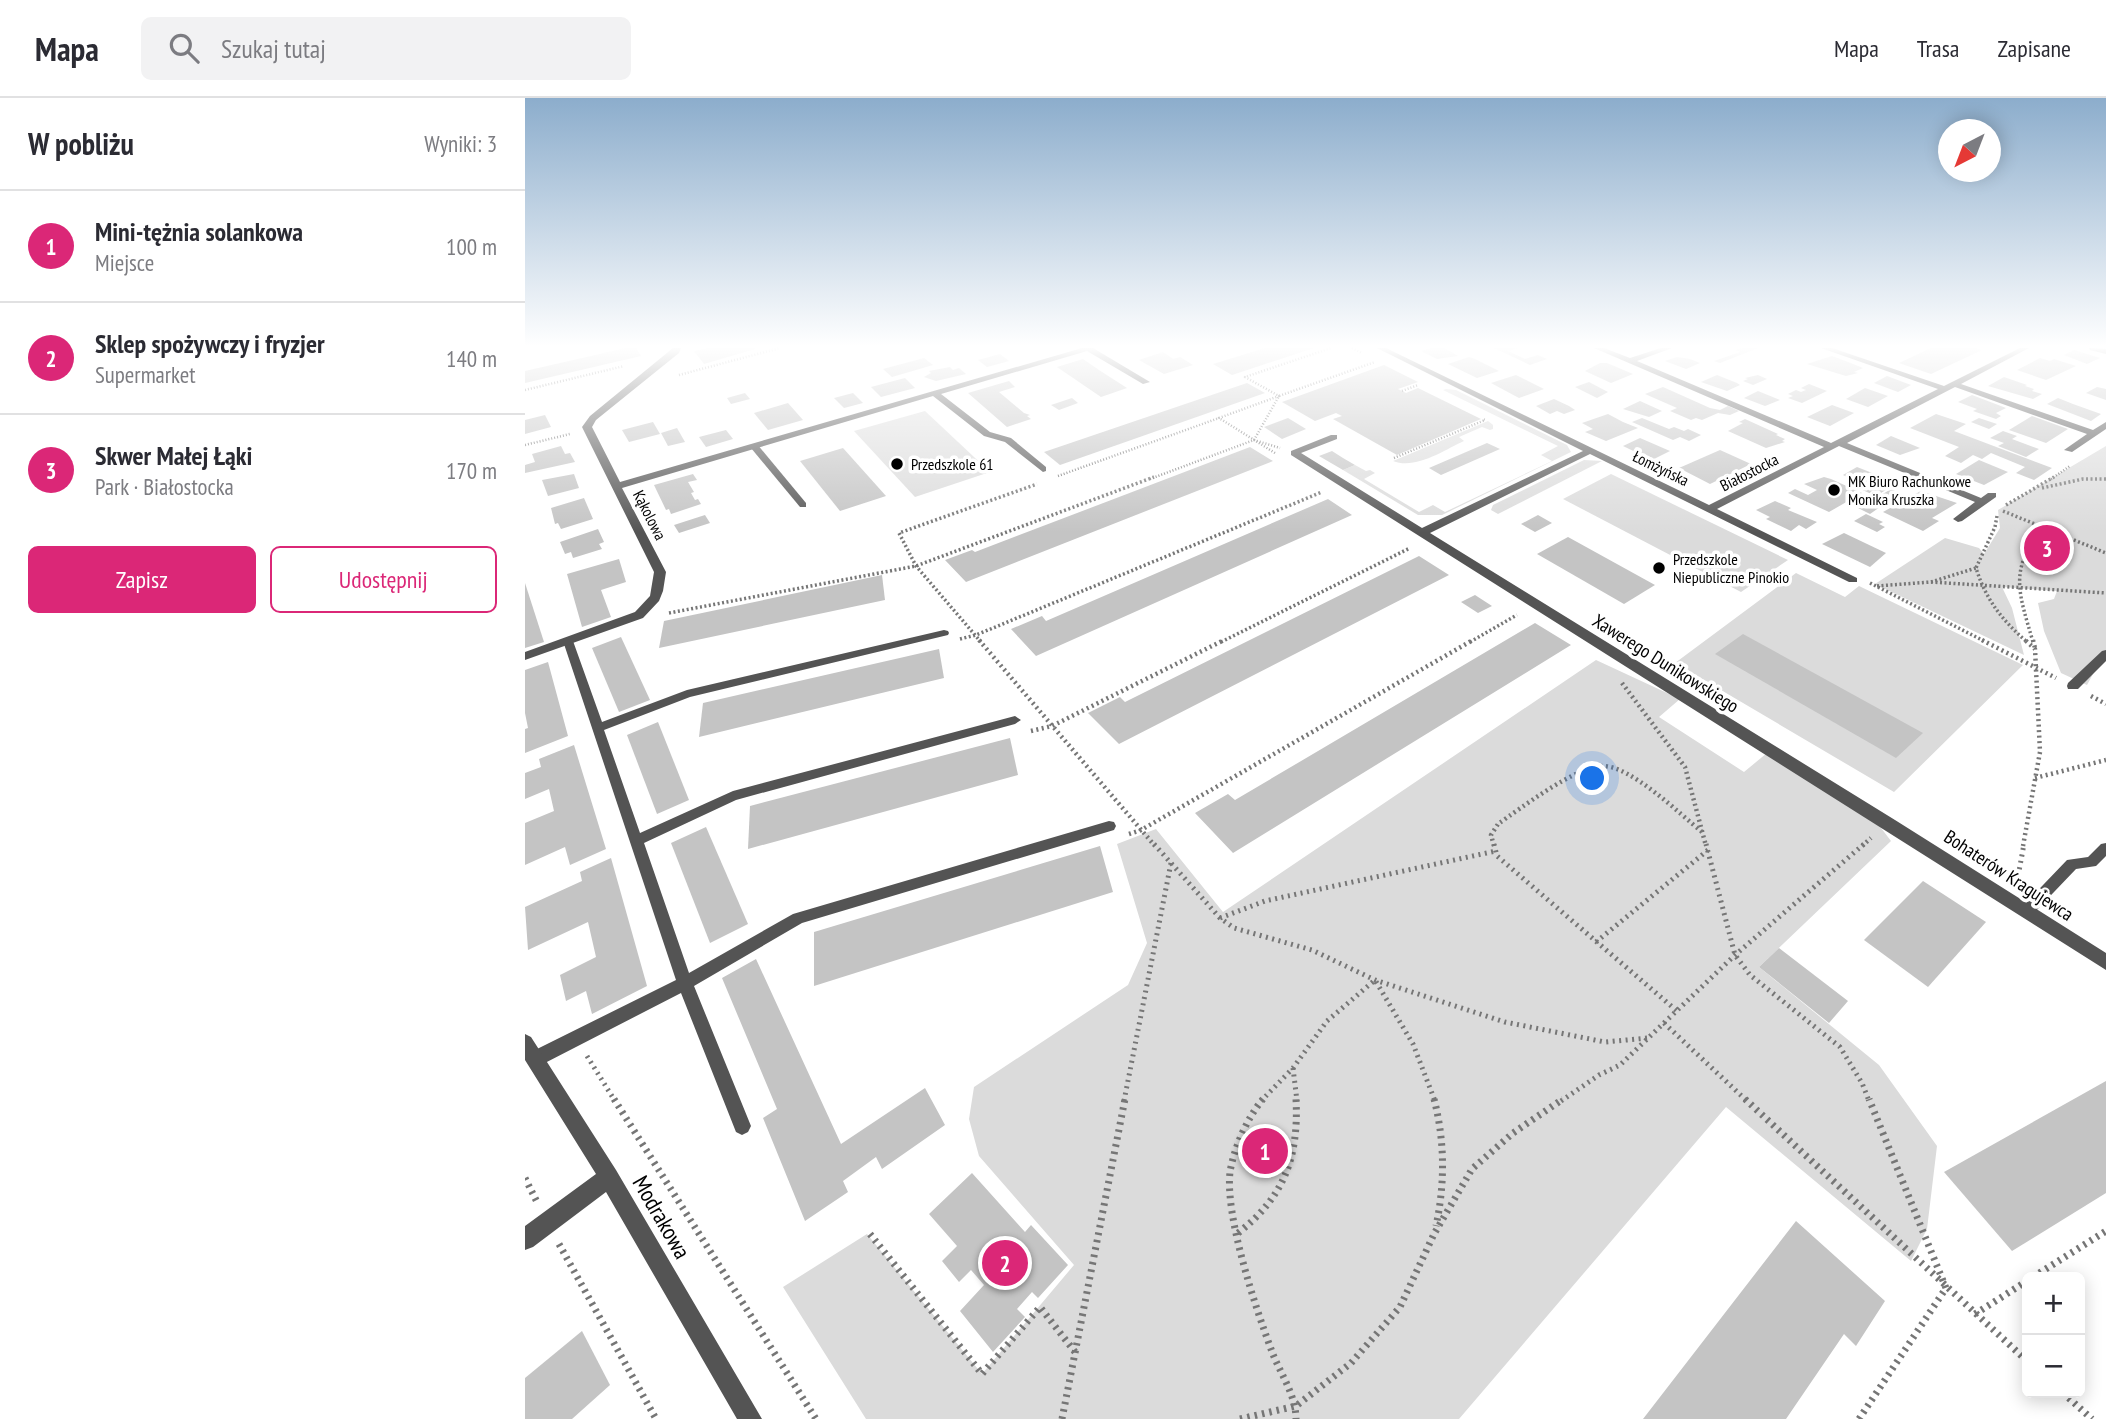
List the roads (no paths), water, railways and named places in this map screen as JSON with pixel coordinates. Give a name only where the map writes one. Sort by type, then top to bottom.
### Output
[{"type":"street","name":"Kąkolowa","points":[[568,641],[639,615],[651,607],[659,594],[660,572],[587,429],[593,418],[603,410]]},
{"type":"street","points":[[617,486],[877,410]]},
{"type":"street","points":[[956,410],[987,434],[1008,440],[1043,469]]},
{"type":"street","name":"Łomżyńska","points":[[1506,410],[1853,580]]},
{"type":"street","points":[[1749,410],[1835,445],[1987,499],[1958,520]]},
{"type":"street","name":"Białostocka","points":[[1710,509],[1904,410]]},
{"type":"street","points":[[2027,410],[2094,433]]},
{"type":"street","points":[[2069,450],[2106,425]]},
{"type":"street","name":"Xawerego Dunikowskiego","points":[[1334,437],[1294,453],[1422,537],[1884,828]]},
{"type":"street","points":[[1422,537],[1590,451]]},
{"type":"street","points":[[525,656],[568,641]]},
{"type":"street","points":[[2073,686],[2106,654]]},
{"type":"street","name":"Bohaterów Kragujewca","points":[[1884,828],[2027,911],[2106,962]]},
{"type":"street","name":"Modrakowa","points":[[530,1051],[609,1177],[750,1419]]},
{"type":"street","points":[[525,1239],[609,1177]]},
{"type":"lane","points":[[754,446],[803,505]]},
{"type":"lane","points":[[597,729],[687,694],[947,637]]},
{"type":"lane","points":[[568,641],[685,983],[742,1126]]},
{"type":"lane","points":[[635,841],[733,796],[1015,720]]},
{"type":"lane","points":[[530,1051],[576,1038],[685,983],[799,918],[1109,826]]},
{"type":"lane","points":[[2027,911],[2072,864],[2091,862],[2106,848]]},
{"type":"place","name":"Przedszkole 61","points":[[897,464]]},
{"type":"place","name":"MK Biuro Rachunkowe Monika Kruszka","points":[[1834,490]]},
{"type":"place","name":"Skwer Małej Łąki","points":[[2047,548]]},
{"type":"place","name":"Przedszkole Niepubliczne Pinokio","points":[[1659,568]]},
{"type":"place","name":"Mini-tężnia solankowa","points":[[1265,1151]]},
{"type":"place","name":"Sklep spożywczy i fryzjer","points":[[1005,1263]]}]
